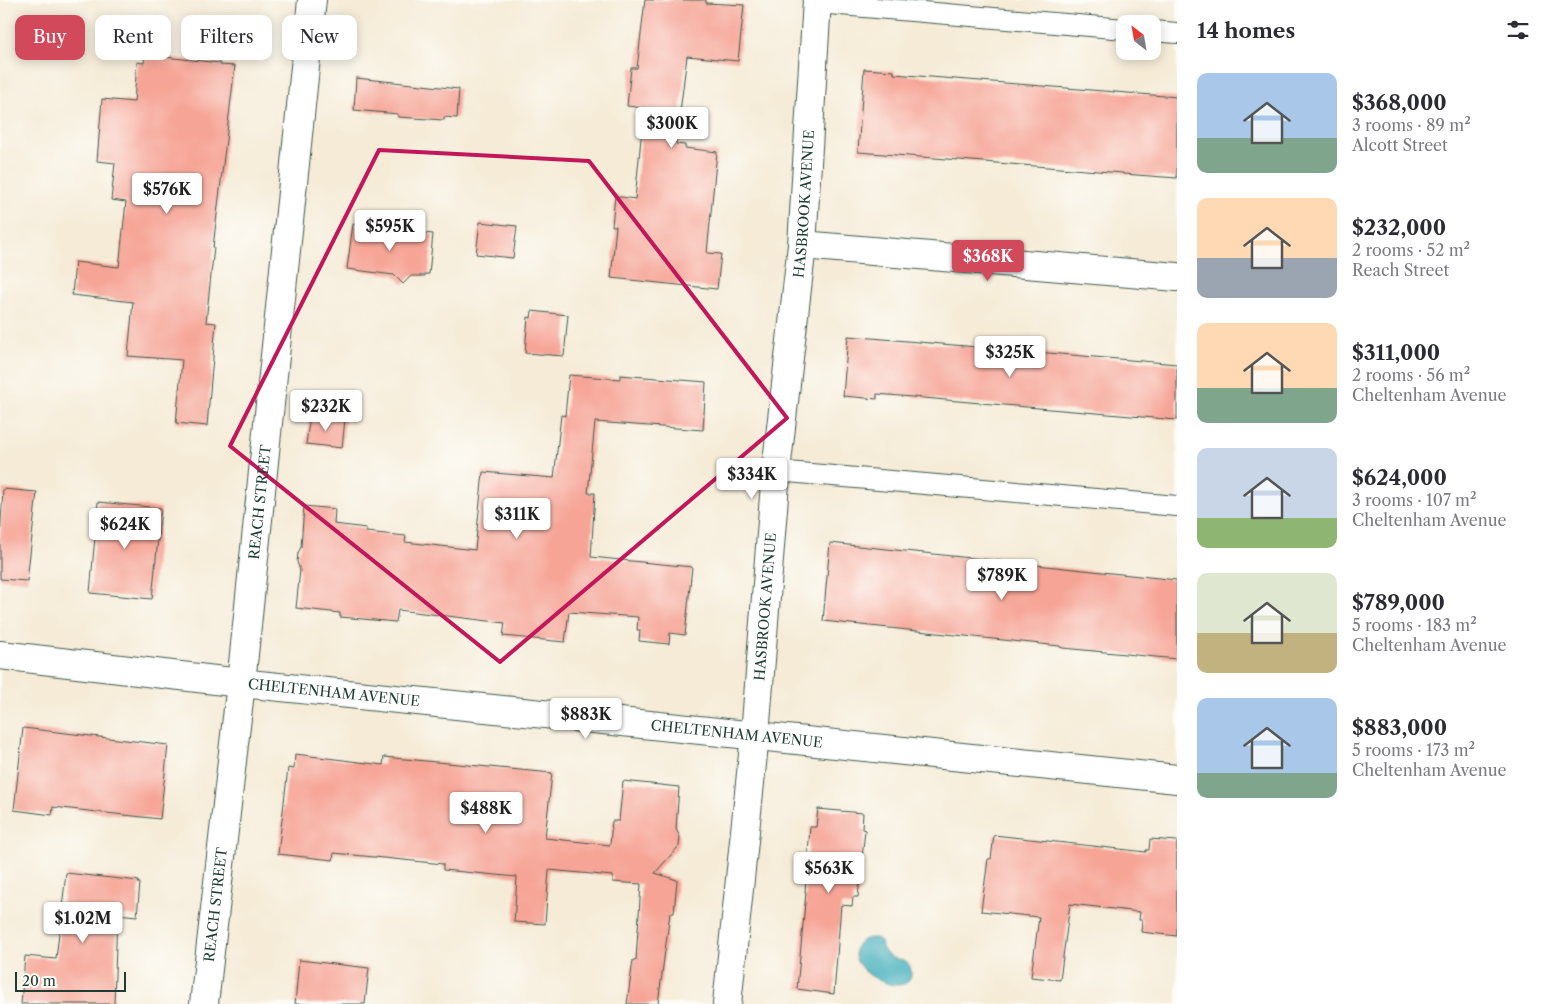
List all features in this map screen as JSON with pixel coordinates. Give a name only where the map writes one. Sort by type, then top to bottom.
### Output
[{"type":"street","name":"REACH STREET","points":[[204,1004],[240,684],[312,0]]},
{"type":"street","name":"HASBROOK AVENUE","points":[[727,1004],[755,735],[776,471],[802,245],[817,1]]},
{"type":"street","points":[[802,245],[1177,277]]},
{"type":"street","name":"CHELTENHAM AVENUE","points":[[0,655],[240,684],[1177,779]]},
{"type":"lane","points":[[817,1],[1116,28]]},
{"type":"lane","points":[[1161,32],[1177,34]]},
{"type":"lane","points":[[776,471],[1177,506]]},
{"type":"highlighted area","points":[[379,150],[589,161],[787,418],[500,662],[230,446]]},
{"type":"water","points":[[876,938],[881,942],[883,950],[887,955],[906,962],[910,966],[909,980],[903,984],[893,985],[871,976],[862,968],[856,959],[855,949],[860,941]]},
{"type":"building","points":[[645,0],[706,0],[706,3],[744,5],[738,61],[687,56],[676,144],[685,145],[685,148],[717,152],[707,253],[721,254],[717,289],[611,278],[616,226],[612,226],[615,196],[635,199],[644,108],[627,106],[631,68],[637,68]]},
{"type":"building","points":[[171,58],[235,66],[206,322],[216,323],[207,426],[176,423],[182,360],[128,356],[133,302],[72,295],[75,262],[119,267],[126,202],[111,200],[115,163],[97,161],[102,99],[134,102],[137,62],[144,63],[144,60],[171,60]]},
{"type":"building","points":[[864,69],[894,71],[894,74],[1177,97],[1177,178],[858,152]]},
{"type":"building","points":[[356,78],[459,89],[457,118],[444,117],[444,120],[398,117],[398,114],[354,110]]},
{"type":"building","points":[[480,222],[517,226],[513,258],[476,254]]},
{"type":"building","points":[[353,224],[433,234],[429,274],[425,274],[425,276],[411,276],[403,284],[394,275],[347,269]]},
{"type":"building","points":[[532,311],[568,315],[564,356],[525,353],[528,317],[531,318]]},
{"type":"building","points":[[848,336],[1177,364],[1177,420],[877,394],[877,399],[843,396]]},
{"type":"building","points":[[569,375],[620,379],[620,375],[706,382],[703,430],[595,422],[588,493],[595,493],[591,557],[692,567],[685,635],[670,633],[669,644],[639,641],[640,630],[637,630],[638,617],[569,612],[565,642],[503,636],[505,623],[398,610],[396,622],[340,617],[340,613],[296,608],[300,570],[297,562],[301,547],[304,506],[335,509],[334,524],[366,528],[366,532],[406,536],[405,542],[475,550],[483,472],[554,478],[561,415],[565,416]]},
{"type":"building","points":[[310,415],[345,419],[342,448],[306,444]]},
{"type":"building","points":[[3,489],[37,492],[27,581],[0,579]]},
{"type":"building","points":[[98,502],[161,508],[152,599],[90,593]]},
{"type":"building","points":[[830,543],[1177,580],[1177,659],[823,621]]},
{"type":"building","points":[[23,728],[168,745],[160,819],[53,807],[52,815],[14,810]]},
{"type":"building","points":[[295,754],[383,765],[384,757],[552,773],[545,838],[610,845],[612,821],[619,821],[623,781],[679,787],[676,829],[680,837],[679,846],[655,873],[677,880],[674,913],[670,913],[658,1004],[627,1004],[633,960],[636,960],[641,884],[613,882],[613,876],[549,870],[545,924],[514,922],[517,877],[443,870],[443,864],[334,853],[333,860],[278,854],[288,768],[294,769]]},
{"type":"building","points":[[818,809],[863,813],[862,829],[865,830],[858,897],[853,897],[852,906],[841,905],[834,994],[797,989],[810,827],[816,827]]},
{"type":"building","points":[[994,835],[1146,852],[1146,850],[1149,850],[1150,839],[1177,841],[1177,936],[1141,932],[1142,920],[1139,920],[1140,912],[1070,904],[1060,980],[1031,977],[1039,917],[981,911],[988,859],[991,859]]},
{"type":"building","points":[[66,873],[139,881],[138,883],[140,883],[137,916],[117,914],[114,1004],[21,1004],[25,956],[56,959]]},
{"type":"building","points":[[299,960],[369,968],[365,1004],[295,1004]]}]
